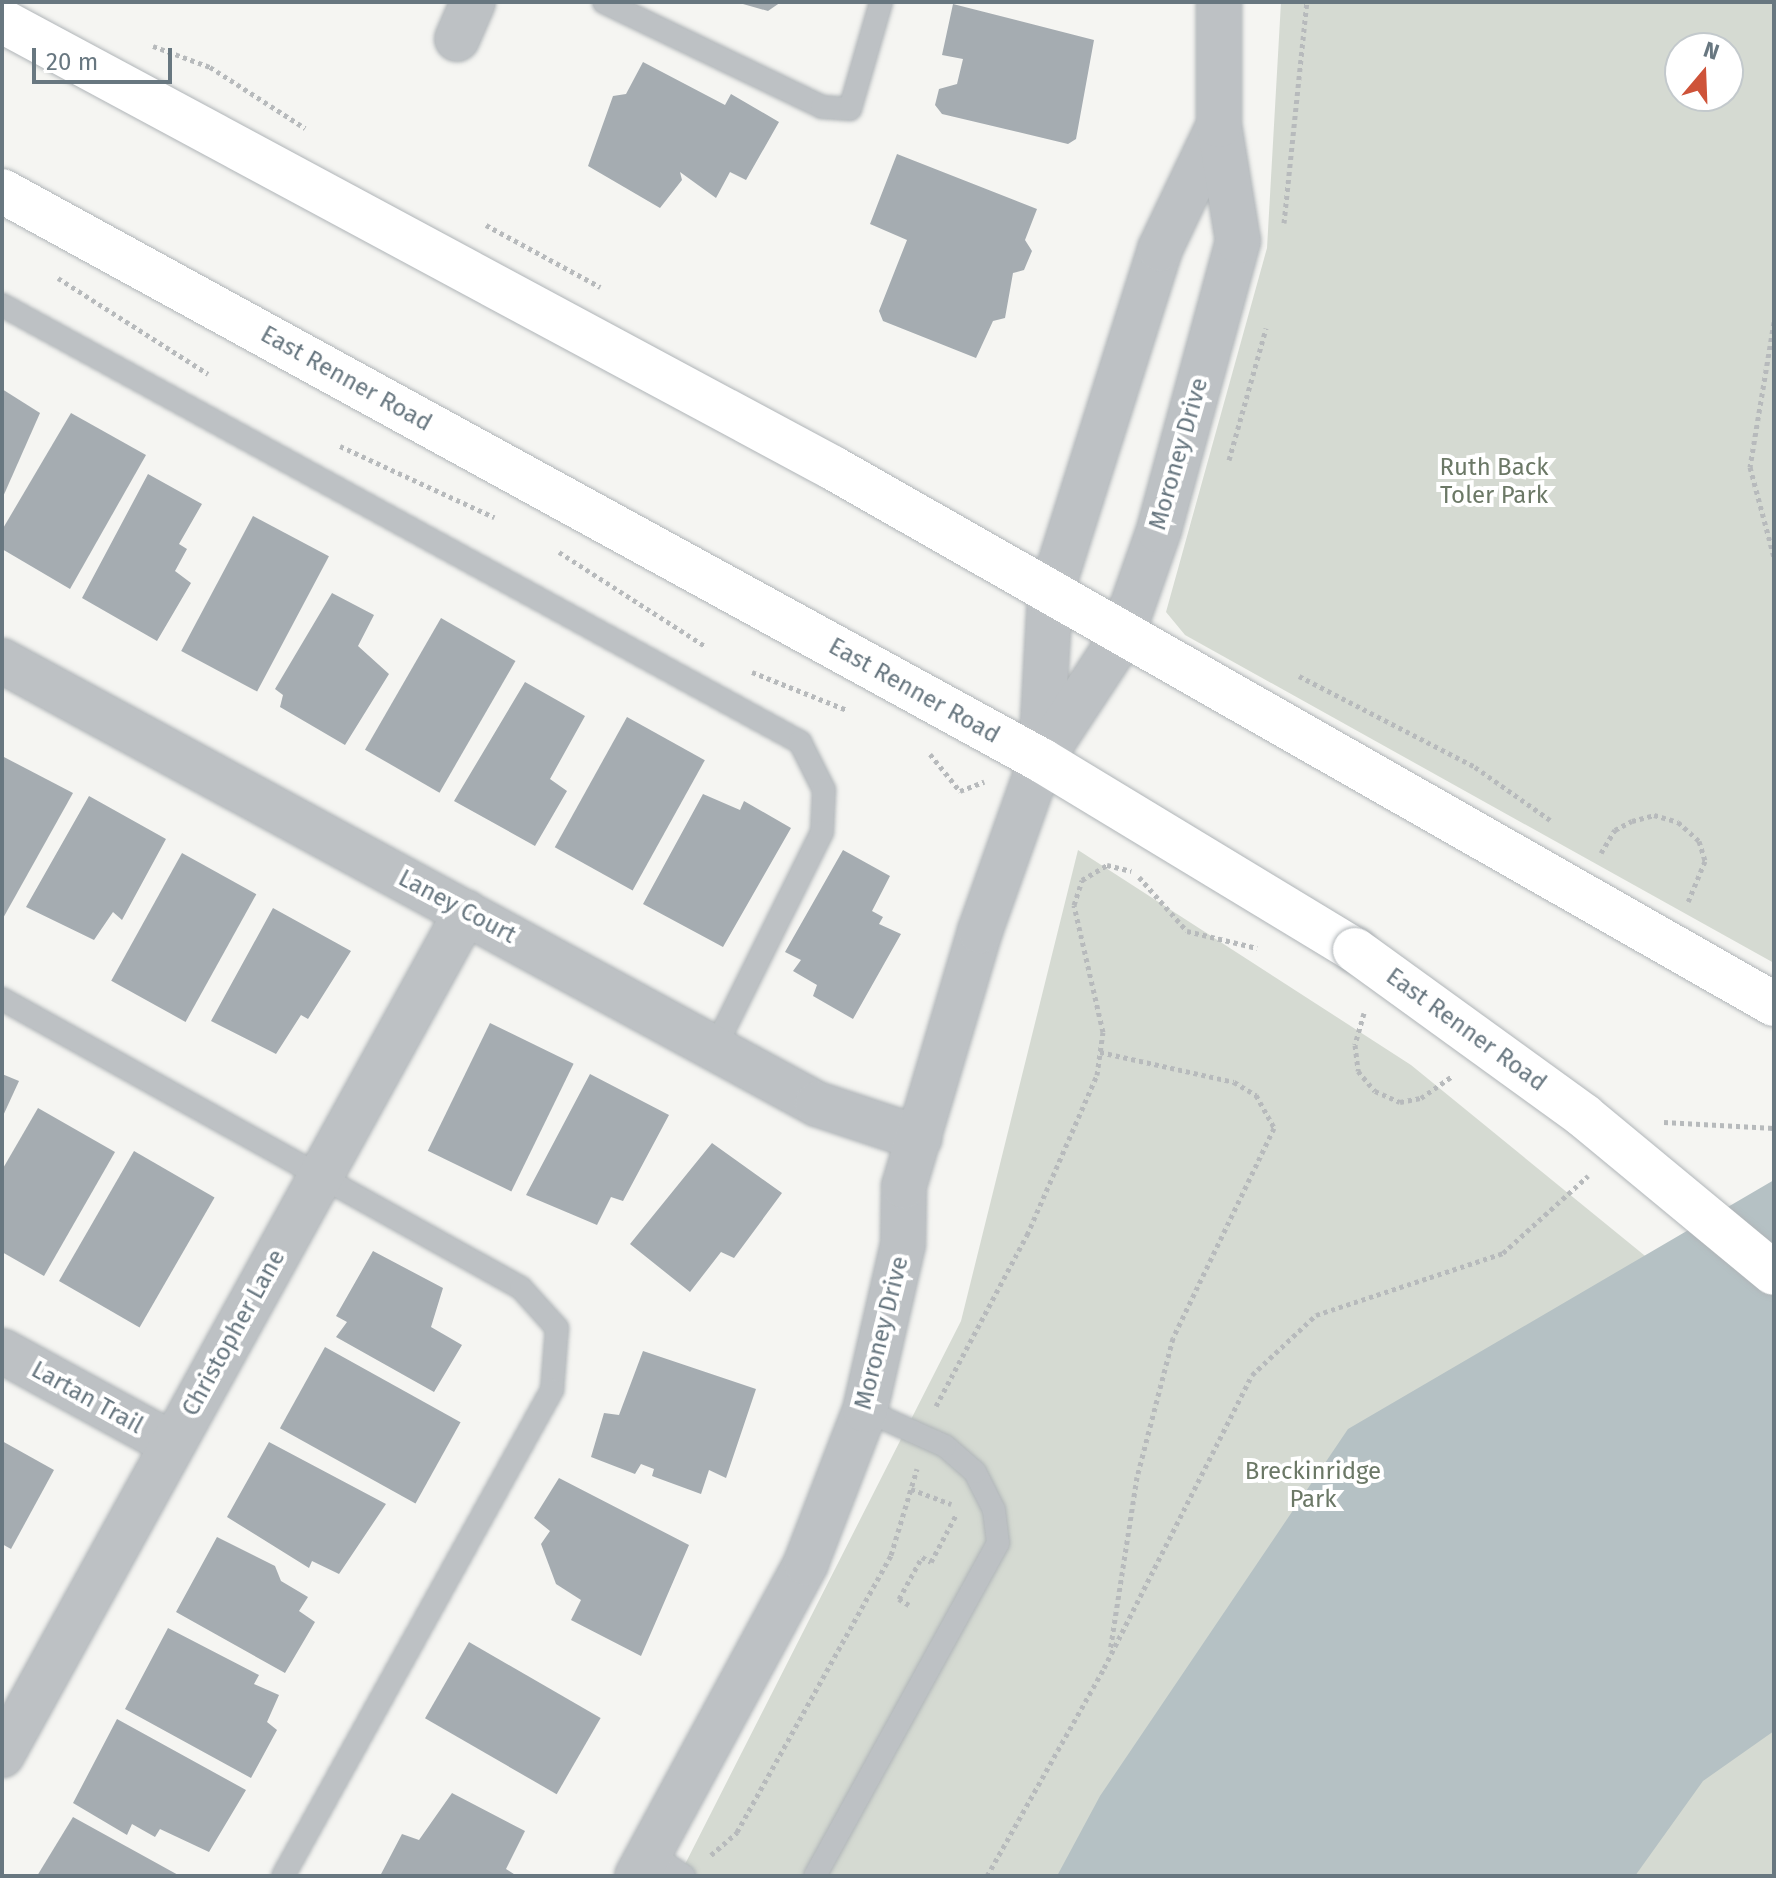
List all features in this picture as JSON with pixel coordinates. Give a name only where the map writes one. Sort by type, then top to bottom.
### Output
[{"type":"main road","points":[[2,21],[833,468],[1121,638],[1774,1004]]},
{"type":"main road","name":"East Renner Road","points":[[2,191],[1041,760],[1355,950],[1584,1116],[1774,1273]]},
{"type":"street","name":"Moroney Drive","points":[[657,1868],[806,1563],[865,1410],[919,1138],[1026,803],[1041,760],[1121,638],[1238,241],[1219,125],[1219,2]]},
{"type":"street","name":"Moroney Drive","points":[[1041,760],[1050,596],[1160,249],[1219,125]]},
{"type":"street","name":"Laney Court","points":[[2,661],[817,1104],[919,1138]]},
{"type":"street","name":"Christopher Lane","points":[[2,1755],[466,912]]},
{"type":"street","name":"Lartan Trail","points":[[2,1351],[172,1444]]},
{"type":"lane","points":[[604,2],[822,107],[850,109],[881,2]]},
{"type":"lane","points":[[2,305],[800,742],[824,790],[822,832],[715,1048]]},
{"type":"lane","points":[[2,999],[521,1288],[557,1328],[552,1390],[283,1876]]},
{"type":"lane","points":[[815,1876],[998,1543],[994,1510],[975,1472],[926,1438],[865,1410]]},
{"type":"path","points":[[54,275],[221,382]]},
{"type":"path","points":[[1774,322],[1750,467],[1774,557]]},
{"type":"path","points":[[325,439],[510,524]]},
{"type":"path","points":[[549,546],[721,656]]},
{"type":"path","points":[[748,670],[858,715]]},
{"type":"path","points":[[920,747],[960,791],[985,781],[1026,803]]},
{"type":"path","points":[[1601,853],[1615,830],[1632,821],[1654,815],[1678,822],[1699,841],[1705,861],[1688,903]]},
{"type":"path","points":[[705,1866],[715,1847],[737,1832],[891,1555],[939,1396],[1069,1144],[1100,1052],[1103,1032],[1074,905],[1082,880],[1107,865],[1102,854]]},
{"type":"path","points":[[1368,1001],[1355,1045],[1358,1071],[1375,1091],[1400,1102],[1421,1098],[1462,1067]]},
{"type":"path","points":[[1100,1052],[1234,1082],[1256,1095],[1274,1128],[1173,1338],[1137,1477],[1109,1658]]},
{"type":"path","points":[[1649,1131],[1660,1122],[1774,1128]]},
{"type":"path","points":[[987,1876],[1109,1658],[1252,1375],[1316,1315],[1503,1253],[1602,1166]]},
{"type":"path","points":[[909,1605],[899,1599],[922,1557],[931,1562],[960,1508],[911,1489]]},
{"type":"green space","name":"Ruth Back Toler Park","points":[[1281,2],[1774,2],[1774,963],[1185,635],[1166,612],[1267,248]]},
{"type":"green space","name":"Breckinridge Park","points":[[1078,850],[1411,1065],[1774,1361],[1774,1876],[679,1876],[961,1321]]},
{"type":"shaded area","points":[[1774,1180],[1774,1731],[1703,1781],[1635,1876],[1057,1876],[1100,1796],[1348,1429]]},
{"type":"building","points":[[736,2],[781,2],[768,11]]},
{"type":"building","points":[[953,4],[1094,40],[1076,139],[1068,144],[942,114],[935,105],[939,89],[957,84],[963,59],[942,55]]},
{"type":"building","points":[[643,62],[725,105],[731,94],[779,122],[746,180],[730,172],[716,198],[680,172],[682,180],[660,208],[588,166],[613,96],[626,94]]},
{"type":"building","points":[[897,154],[1037,209],[1025,240],[1032,251],[1024,270],[1013,273],[1005,318],[993,321],[976,358],[883,321],[879,311],[907,240],[870,224]]},
{"type":"building","points":[[2,389],[40,413],[2,499]]},
{"type":"building","points":[[71,413],[146,455],[70,589],[2,549],[2,530]]},
{"type":"building","points":[[148,474],[202,504],[179,544],[187,549],[175,571],[191,583],[157,641],[82,598]]},
{"type":"building","points":[[253,516],[329,556],[257,691],[181,651]]},
{"type":"building","points":[[332,593],[374,615],[358,646],[389,674],[345,745],[280,707],[283,695],[275,689]]},
{"type":"building","points":[[441,618],[515,661],[439,793],[365,750]]},
{"type":"building","points":[[525,682],[585,716],[550,779],[567,791],[535,846],[454,801]]},
{"type":"building","points":[[627,717],[705,760],[633,890],[555,847]]},
{"type":"building","points":[[2,756],[73,793],[2,920]]},
{"type":"building","points":[[703,794],[740,810],[744,801],[791,828],[723,947],[643,904]]},
{"type":"building","points":[[89,796],[166,839],[122,920],[113,912],[94,940],[26,907]]},
{"type":"building","points":[[843,850],[890,876],[872,911],[883,917],[879,924],[901,934],[853,1019],[813,996],[817,985],[793,971],[801,960],[785,952]]},
{"type":"building","points":[[182,853],[256,894],[186,1022],[111,981]]},
{"type":"building","points":[[273,908],[351,951],[308,1019],[301,1015],[276,1054],[211,1021]]},
{"type":"building","points":[[490,1023],[574,1064],[511,1191],[428,1151]]},
{"type":"building","points":[[2,1074],[19,1081],[2,1118]]},
{"type":"building","points":[[590,1074],[669,1115],[623,1201],[611,1197],[597,1225],[526,1195]]},
{"type":"building","points":[[38,1108],[115,1152],[44,1276],[2,1252],[2,1170]]},
{"type":"building","points":[[712,1143],[782,1193],[734,1258],[721,1252],[690,1292],[630,1244]]},
{"type":"building","points":[[134,1151],[215,1198],[140,1327],[59,1281]]},
{"type":"building","points":[[373,1251],[443,1288],[431,1327],[462,1345],[434,1392],[336,1337],[347,1322],[336,1316]]},
{"type":"building","points":[[325,1347],[461,1422],[415,1503],[280,1428]]},
{"type":"building","points":[[643,1351],[756,1389],[726,1478],[709,1470],[701,1494],[652,1476],[654,1469],[641,1464],[635,1474],[591,1457],[604,1413],[619,1415]]},
{"type":"building","points":[[2,1441],[54,1470],[11,1549],[2,1544]]},
{"type":"building","points":[[269,1442],[386,1504],[339,1574],[312,1561],[309,1568],[227,1517]]},
{"type":"building","points":[[559,1478],[689,1545],[641,1656],[571,1620],[581,1600],[556,1584],[541,1544],[550,1531],[534,1518]]},
{"type":"building","points":[[217,1537],[275,1566],[281,1581],[308,1597],[299,1611],[315,1622],[285,1673],[176,1612]]},
{"type":"building","points":[[168,1628],[259,1675],[254,1684],[279,1695],[267,1722],[277,1730],[251,1778],[125,1709]]},
{"type":"building","points":[[469,1642],[601,1718],[557,1794],[425,1718]]},
{"type":"building","points":[[117,1719],[246,1790],[209,1852],[160,1829],[155,1837],[132,1824],[127,1835],[73,1803]]},
{"type":"building","points":[[452,1793],[525,1831],[506,1869],[517,1876],[380,1876],[402,1834],[419,1840]]},
{"type":"building","points":[[73,1817],[180,1876],[37,1876]]}]
